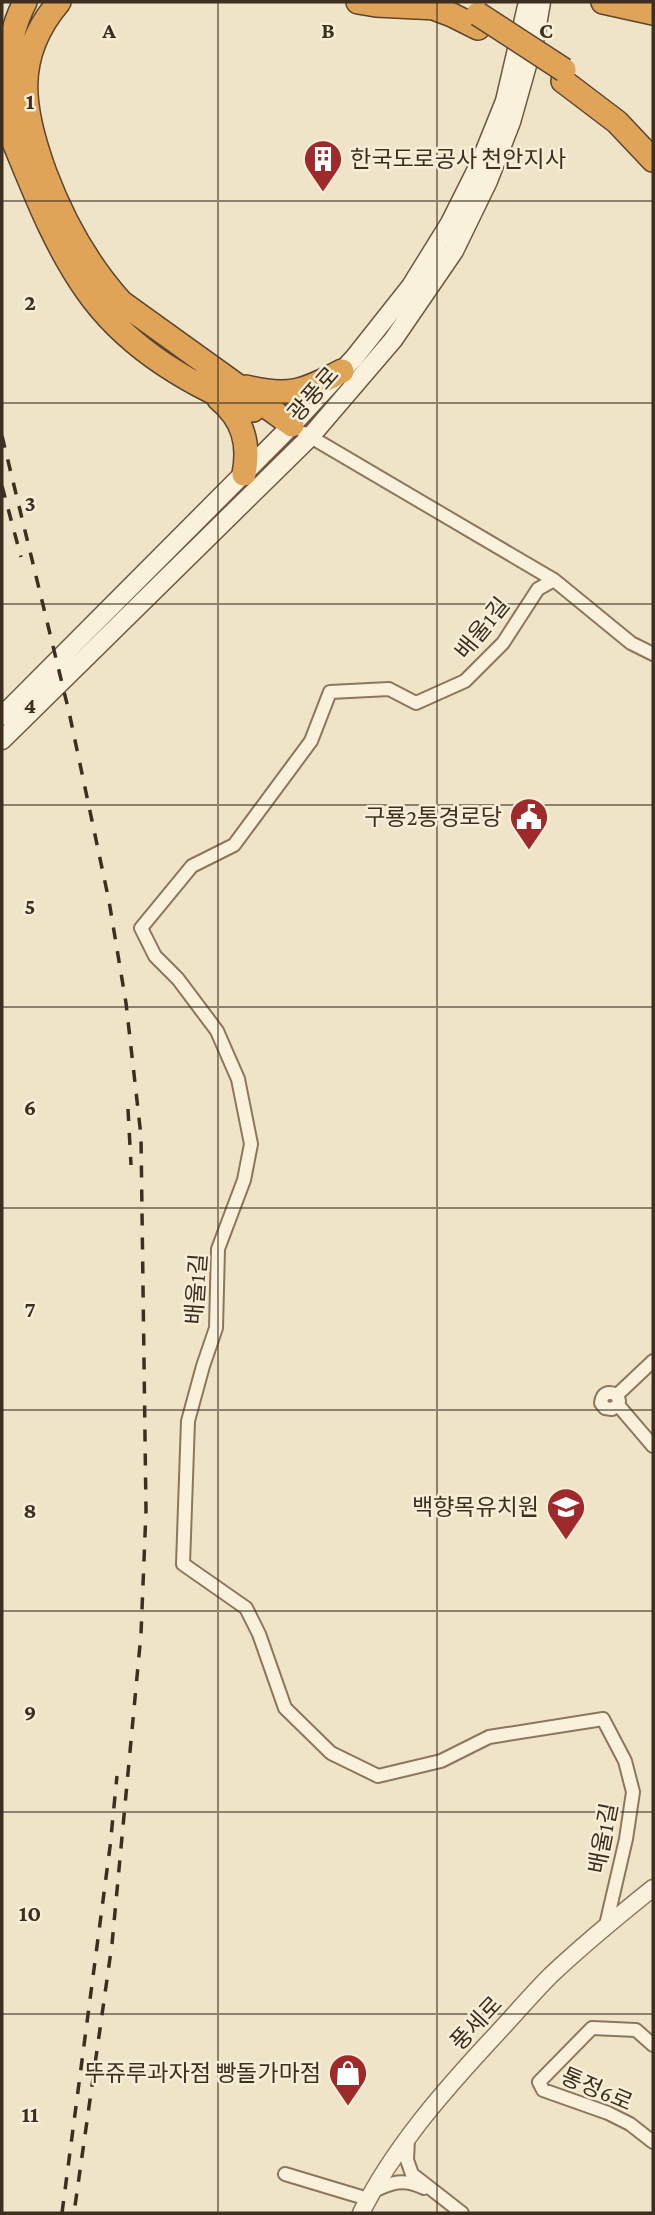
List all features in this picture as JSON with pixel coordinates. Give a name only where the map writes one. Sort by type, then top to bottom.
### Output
[{"type":"highway","points":[[16,146],[8,91],[10,46],[24,2]]},
{"type":"highway","points":[[59,2],[39,31],[29,63],[25,92],[26,111],[34,142],[53,195],[71,233],[101,279],[121,302],[301,431]]},
{"type":"highway","points":[[358,2],[376,5],[436,4]]},
{"type":"highway","points":[[404,2],[436,4],[478,21],[563,75],[617,122],[653,160]]},
{"type":"highway","points":[[603,2],[653,13]]},
{"type":"highway","points":[[2,114],[30,184],[76,275],[120,328],[155,359],[236,403],[301,431]]},
{"type":"highway","points":[[235,385],[263,392],[289,393],[315,385],[342,371]]},
{"type":"highway","points":[[199,384],[225,404],[242,427],[247,452],[244,474]]},
{"type":"main road","name":"광풍로","points":[[2,716],[244,474],[301,431],[342,371],[411,286],[450,223],[480,163],[505,101],[528,2]]},
{"type":"main road","name":"광풍로","points":[[2,740],[74,671],[301,431],[393,340],[454,251],[488,181],[511,122],[535,37],[541,2]]},
{"type":"street","points":[[301,431],[554,580],[631,643],[653,654]]},
{"type":"street","name":"배울1길","points":[[554,580],[538,589],[503,643],[465,681],[416,703],[389,689],[330,692],[311,741],[234,845],[192,866],[141,928],[155,956],[178,979],[217,1031],[238,1079],[251,1144],[244,1180],[218,1249],[216,1328],[188,1422],[183,1564],[246,1608],[259,1634],[285,1708],[331,1753],[378,1776],[441,1761],[489,1737],[603,1719],[625,1761],[633,1792],[626,1839],[606,1925]]},
{"type":"street","points":[[653,1361],[617,1400],[653,1446]]},
{"type":"street","name":"풍세로","points":[[367,2201],[408,2138],[446,2089],[540,1987],[606,1925],[653,1888]]},
{"type":"street","name":"통정6로","points":[[653,2045],[636,2030],[592,2028],[539,2082],[543,2090],[608,2113],[630,2124],[653,2143]]},
{"type":"street","points":[[408,2138],[407,2160],[412,2174],[461,2213]]},
{"type":"street","points":[[285,2174],[367,2201],[390,2182],[404,2181],[437,2194]]},
{"type":"railway","points":[[2,436],[69,712],[109,901],[126,1003],[141,1136],[146,1511],[141,1634],[112,1944],[74,2213]]},
{"type":"railway","points":[[2,486],[21,557]]},
{"type":"railway","points":[[128,1109],[131,1165]]},
{"type":"railway","points":[[62,2213],[117,1776]]},
{"type":"place","name":"한국도로공사 천안지사","points":[[323,193]]},
{"type":"place","name":"구룡2통경로당","points":[[529,851]]},
{"type":"place","name":"백향목유치원","points":[[566,1541]]},
{"type":"place","name":"뚜쥬루과자점 빵돌가마점","points":[[348,2107]]}]
